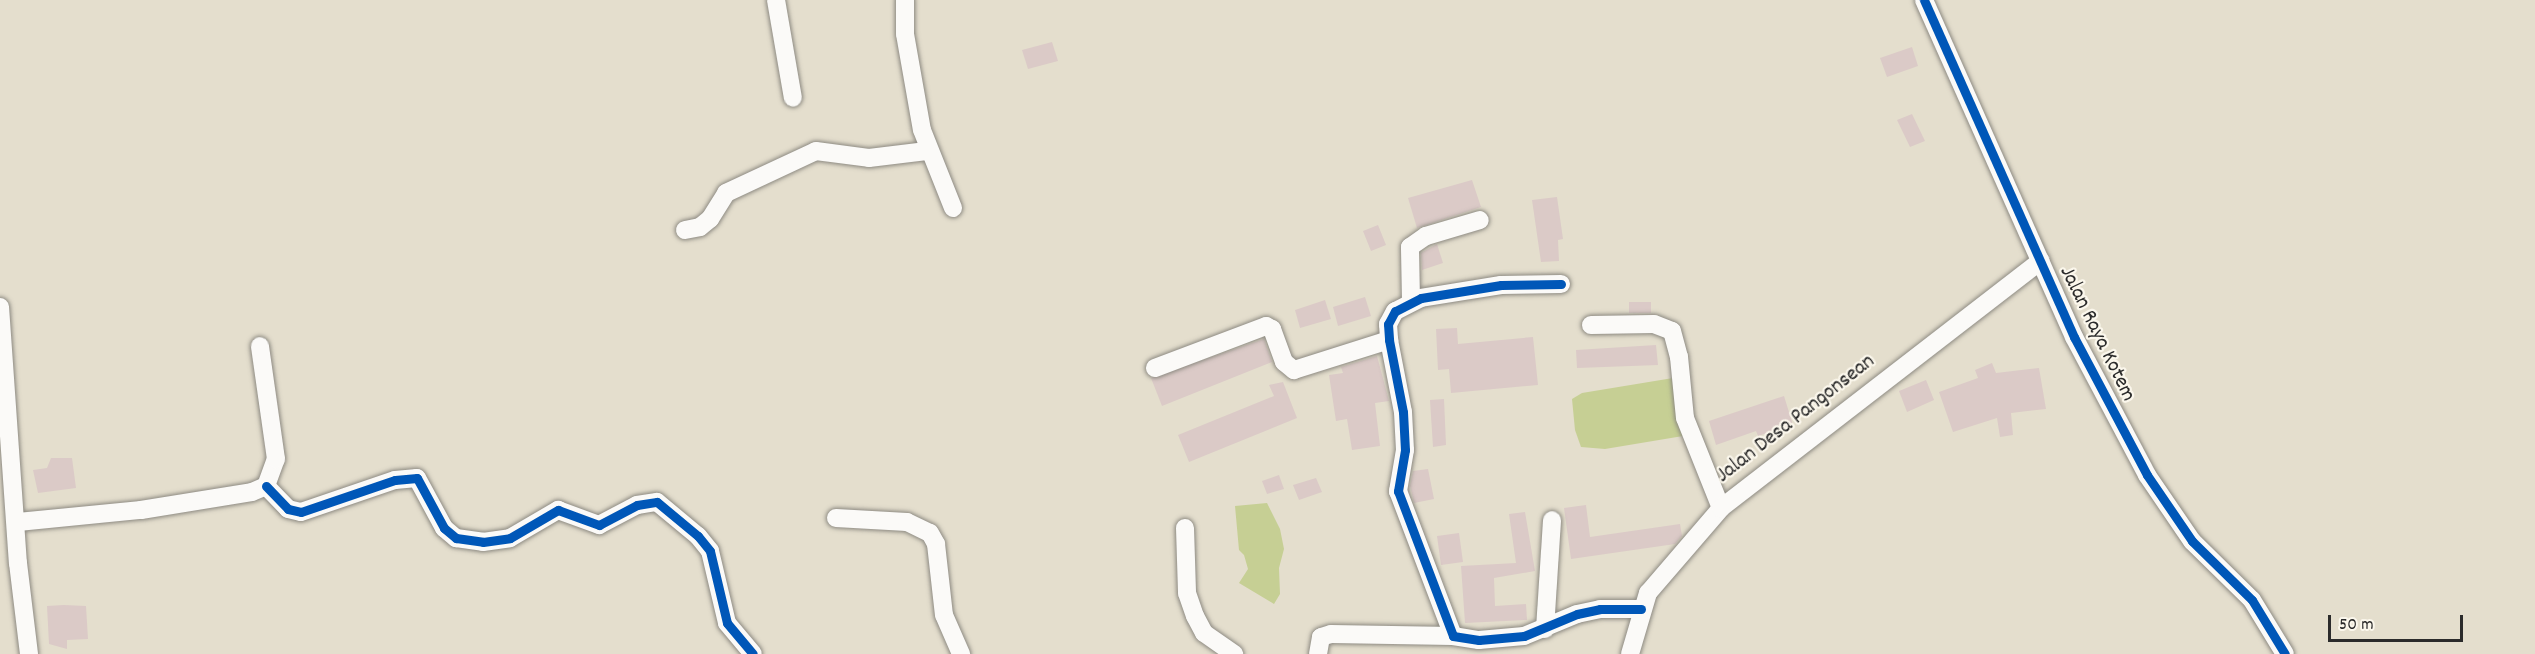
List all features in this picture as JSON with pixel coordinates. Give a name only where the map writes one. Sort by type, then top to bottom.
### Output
[{"type":"street","points":[[776,0],[793,98]]},
{"type":"street","points":[[905,0],[910,70],[927,151],[953,208]]},
{"type":"street","name":"Jalan Raya Kotem","points":[[1924,0],[2074,337],[2147,475],[2192,541],[2252,600],[2286,654]]},
{"type":"street","points":[[685,230],[700,227],[710,219],[726,193],[816,151],[869,158],[927,151]]},
{"type":"street","points":[[1411,301],[1410,247],[1426,236],[1480,220]]},
{"type":"street","name":"Jalan Desa Pangonsean","points":[[1630,654],[1641,609],[1672,561],[1721,508],[2041,261]]},
{"type":"street","points":[[1453,636],[1398,491],[1405,450],[1403,412],[1388,324],[1395,311],[1411,301],[1501,285],[1561,284]]},
{"type":"street","points":[[0,307],[29,654]]},
{"type":"street","points":[[1592,325],[1654,324],[1672,331],[1679,357],[1685,418],[1721,508]]},
{"type":"street","points":[[1155,368],[1266,326],[1272,329],[1284,362],[1294,370],[1389,340]]},
{"type":"street","points":[[18,522],[141,510],[252,492],[266,486],[276,459],[260,346]]},
{"type":"street","points":[[266,486],[288,509],[301,512],[394,480],[417,478],[444,528],[456,538],[483,542],[510,538],[558,510],[598,525],[638,505],[657,502],[698,536],[710,551],[727,623],[753,654]]},
{"type":"street","points":[[836,518],[907,522],[930,533],[937,552],[944,615],[961,654]]},
{"type":"street","points":[[1545,629],[1552,520]]},
{"type":"street","points":[[1185,528],[1187,592],[1195,616],[1204,633],[1234,654]]},
{"type":"street","points":[[1318,654],[1321,637],[1331,634],[1502,639],[1545,629],[1577,614],[1600,609],[1641,609]]},
{"type":"green space","points":[[1673,378],[1683,436],[1605,449],[1581,447],[1575,430],[1572,399],[1582,393]]},
{"type":"green space","points":[[1267,503],[1280,529],[1284,549],[1279,568],[1280,594],[1274,604],[1239,583],[1248,569],[1244,555],[1239,550],[1235,506]]},
{"type":"building","points":[[1052,42],[1058,61],[1028,69],[1022,50]]},
{"type":"building","points":[[1912,47],[1918,66],[1887,77],[1880,58]]},
{"type":"building","points":[[1912,114],[1925,141],[1910,147],[1897,120]]},
{"type":"building","points":[[1472,180],[1481,207],[1417,228],[1408,198]]},
{"type":"building","points":[[1557,197],[1563,239],[1558,240],[1559,261],[1541,262],[1532,200]]},
{"type":"building","points":[[1378,225],[1386,245],[1371,251],[1363,231]]},
{"type":"building","points":[[1437,244],[1443,263],[1422,270],[1421,253]]},
{"type":"building","points":[[1365,297],[1371,316],[1338,326],[1333,307]]},
{"type":"building","points":[[1325,300],[1331,319],[1300,328],[1295,310]]},
{"type":"building","points":[[1629,302],[1651,302],[1651,313],[1629,313]]},
{"type":"building","points":[[1457,328],[1458,344],[1533,337],[1538,385],[1451,393],[1449,369],[1438,370],[1436,329]]},
{"type":"building","points":[[1264,339],[1272,362],[1162,406],[1151,378]]},
{"type":"building","points":[[1656,345],[1658,365],[1577,368],[1576,350]]},
{"type":"building","points":[[1377,356],[1389,401],[1375,403],[1380,446],[1352,450],[1347,419],[1336,421],[1329,375],[1343,373],[1341,367]]},
{"type":"building","points":[[1992,363],[1996,373],[2039,368],[2046,409],[2011,413],[2013,435],[2000,437],[1997,418],[1953,432],[1939,392],[1978,378],[1975,370]]},
{"type":"building","points":[[1926,380],[1934,400],[1907,412],[1899,391]]},
{"type":"building","points":[[1283,382],[1297,418],[1189,462],[1178,435],[1274,396],[1269,385]]},
{"type":"building","points":[[1784,396],[1793,425],[1758,436],[1756,431],[1716,445],[1709,421]]},
{"type":"building","points":[[1444,399],[1446,445],[1433,447],[1430,400]]},
{"type":"building","points":[[51,458],[72,458],[76,488],[38,493],[33,470],[47,468]]},
{"type":"building","points":[[1428,469],[1434,499],[1414,503],[1410,486],[1413,471]]},
{"type":"building","points":[[1279,475],[1284,489],[1267,494],[1262,481]]},
{"type":"building","points":[[1316,478],[1322,492],[1299,500],[1293,485]]},
{"type":"building","points":[[1586,505],[1590,537],[1680,524],[1682,536],[1675,544],[1571,559],[1564,508]]},
{"type":"building","points":[[1525,512],[1535,571],[1494,578],[1495,606],[1526,604],[1527,620],[1465,623],[1461,566],[1516,563],[1509,514]]},
{"type":"building","points":[[1459,533],[1463,562],[1441,565],[1437,536]]},
{"type":"building","points":[[47,606],[86,606],[88,639],[67,640],[67,649],[49,644]]},
{"type":"cycle path","points":[[1924,0],[2074,337],[2147,475],[2192,541],[2252,600],[2285,654]]},
{"type":"cycle path","points":[[1561,284],[1501,285],[1421,298],[1395,311],[1388,324],[1389,340],[1403,412],[1405,450],[1398,491],[1453,636],[1479,640],[1524,636],[1577,614],[1600,609],[1641,609]]},
{"type":"cycle path","points":[[266,486],[288,509],[301,512],[395,480],[417,478],[444,528],[456,538],[483,542],[510,538],[558,510],[599,525],[637,505],[657,502],[698,536],[710,551],[727,623],[753,654]]}]
